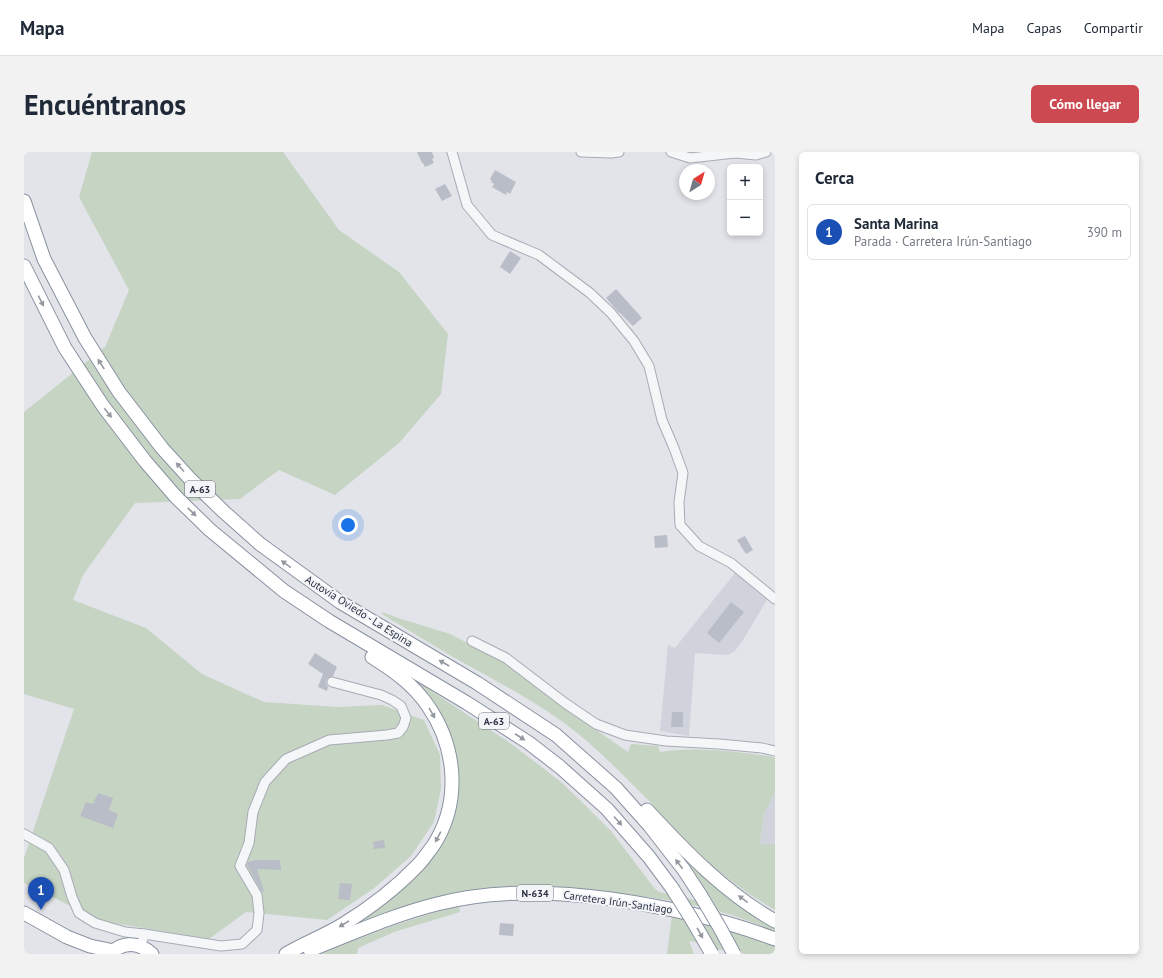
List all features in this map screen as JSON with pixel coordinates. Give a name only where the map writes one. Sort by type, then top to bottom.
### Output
[{"type":"highway","name":"Autovía Oviedo - La Espina","points":[[24,201],[44,259],[85,338],[119,392],[162,448],[191,480],[260,544],[340,602],[477,683],[556,735],[616,788],[649,825],[684,870],[701,896],[734,954]]},
{"type":"highway","name":"Autovía Oviedo - La Espina","points":[[24,266],[65,348],[103,406],[145,461],[176,497],[210,530],[284,592],[329,621],[467,703],[536,748],[560,767],[607,809],[649,857],[672,888],[712,954]]},
{"type":"highway","points":[[284,592],[311,616],[397,673],[414,688],[428,706],[441,730],[451,764],[452,787],[449,810],[444,825],[437,839],[419,864],[392,889],[359,914],[286,954]]},
{"type":"highway","points":[[477,683],[512,699],[553,727],[591,756],[625,787],[689,854],[726,888],[775,921]]},
{"type":"highway","name":"Carretera Irún-Santiago","points":[[298,954],[417,909],[456,900],[509,893],[532,892],[575,895],[649,904],[722,922],[775,939]]},
{"type":"highway","points":[[24,913],[66,937],[90,946],[112,952],[128,944],[143,940],[152,954]]},
{"type":"highway","points":[[66,937],[85,954]]},
{"type":"street","points":[[452,152],[467,205],[492,235],[539,255],[558,269],[590,293],[611,313],[634,341],[649,366],[662,420],[683,473],[679,502],[680,525],[699,546],[731,563],[775,599]]},
{"type":"street","points":[[580,152],[619,152]]},
{"type":"street","points":[[671,152],[690,158],[735,153],[756,155],[766,152]]},
{"type":"street","points":[[472,640],[506,658],[565,703],[596,724],[625,735],[666,741],[719,744],[762,748],[775,751]]},
{"type":"street","points":[[24,834],[49,848],[64,870],[72,897],[80,913],[95,923],[125,932],[143,940],[221,946],[242,944],[257,930],[259,913],[257,895],[240,866],[249,843],[253,812],[265,782],[286,759],[329,740],[387,735],[398,733],[403,727],[406,718],[401,706],[392,700],[381,695],[332,682]]},
{"type":"shaded area","points":[[735,573],[768,598],[735,651],[724,655],[695,653],[689,736],[660,731],[668,645],[675,648]]},
{"type":"shaded area","points":[[775,792],[775,844],[760,845],[764,814]]},
{"type":"green space","points":[[92,152],[283,152],[339,230],[399,272],[448,334],[441,394],[399,443],[335,495],[279,470],[240,499],[135,503],[83,575],[73,600],[146,628],[202,674],[264,702],[338,707],[382,705],[424,720],[440,755],[441,789],[434,822],[411,856],[373,889],[327,920],[246,912],[209,939],[101,921],[24,883],[24,858],[74,709],[24,694],[24,412],[105,347],[129,290],[79,197]]},
{"type":"green space","points":[[382,612],[450,634],[508,664],[579,718],[628,752],[631,744],[658,746],[660,752],[675,750],[704,750],[775,757],[775,792],[764,814],[760,844],[775,844],[775,910],[742,889],[710,864],[620,772],[573,729],[534,703],[418,636],[382,614]]},
{"type":"green space","points":[[419,683],[510,743],[561,782],[611,831],[655,889],[659,892],[716,906],[685,860],[686,859],[775,926],[775,931],[728,914],[673,901],[585,889],[544,886],[482,888],[447,894],[402,907],[344,929],[409,880],[456,788],[418,685]]},
{"type":"green space","points":[[459,906],[460,912],[394,932],[358,948],[357,954],[320,954],[406,921]]},
{"type":"green space","points":[[672,915],[732,931],[775,946],[775,954],[743,954],[717,949],[714,946],[689,941],[694,954],[667,954]]},
{"type":"building","points":[[417,152],[432,152],[434,158],[432,159],[434,163],[425,167]]},
{"type":"building","points":[[495,170],[516,182],[510,194],[507,192],[506,195],[492,187],[494,184],[490,179]]},
{"type":"building","points":[[445,184],[452,196],[442,201],[435,189]]},
{"type":"building","points":[[510,251],[521,258],[510,274],[500,267]]},
{"type":"building","points":[[616,289],[642,318],[633,326],[606,298]]},
{"type":"building","points":[[667,535],[668,547],[655,548],[654,536]]},
{"type":"building","points":[[745,536],[753,550],[746,554],[737,540]]},
{"type":"building","points":[[731,602],[744,612],[719,643],[707,633]]},
{"type":"building","points":[[315,653],[337,667],[333,676],[326,680],[328,687],[327,691],[318,687],[323,674],[308,664]]},
{"type":"building","points":[[672,712],[683,712],[683,727],[671,727]]},
{"type":"building","points":[[98,793],[113,798],[109,810],[118,814],[113,828],[80,816],[86,802],[93,804]]},
{"type":"building","points":[[384,840],[385,848],[374,849],[373,842]]},
{"type":"building","points":[[255,860],[280,860],[281,870],[257,869],[264,891],[262,892],[247,865],[248,862]]},
{"type":"building","points":[[340,883],[352,884],[350,900],[338,899]]},
{"type":"building","points":[[500,923],[514,924],[513,936],[499,935]]},
{"type":"place","name":"Santa Marina","points":[[41,910]]}]
